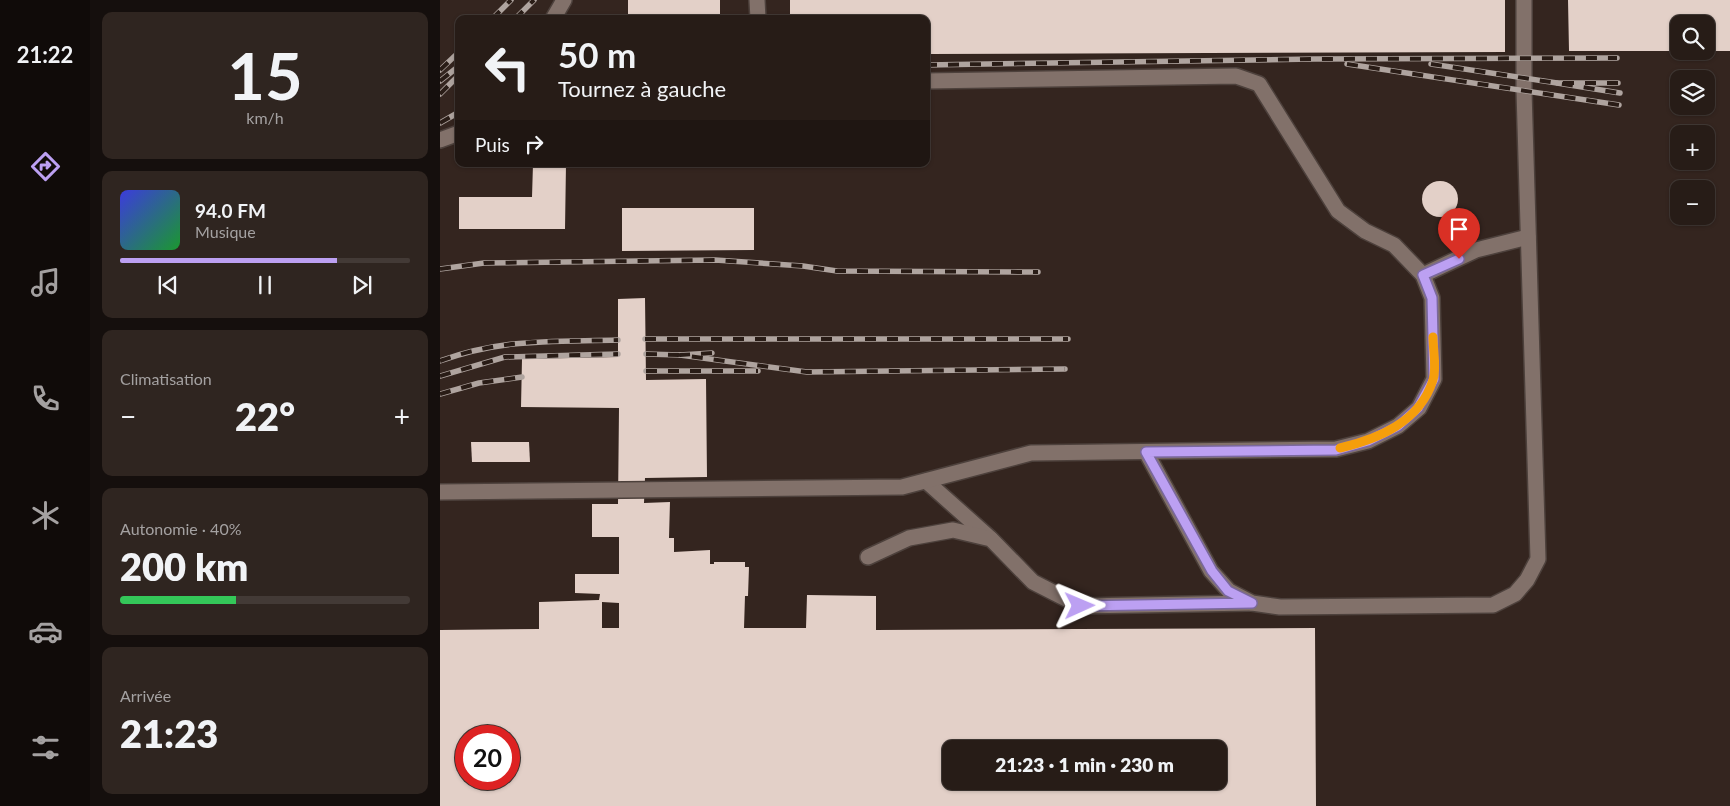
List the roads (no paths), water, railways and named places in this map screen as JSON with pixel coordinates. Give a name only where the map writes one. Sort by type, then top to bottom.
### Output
[{"type":"lane","points":[[555,15],[564,0]]},
{"type":"lane","points":[[758,0],[758,15]]},
{"type":"lane","points":[[926,481],[991,539],[1033,582],[1080,606],[1252,603],[1280,607],[1493,605],[1515,594],[1527,580],[1538,559],[1528,237],[1524,0]]},
{"type":"lane","points":[[440,492],[902,487],[1031,453],[1336,450],[1368,441],[1398,426],[1418,408],[1434,379],[1432,298],[1423,275],[1394,245],[1365,231],[1338,211],[1259,84],[1236,76],[930,81]]},
{"type":"lane","points":[[440,140],[455,134]]},
{"type":"lane","points":[[1423,275],[1476,250],[1528,237]]},
{"type":"lane","points":[[1146,452],[1212,571],[1228,591],[1252,603]]},
{"type":"lane","points":[[868,557],[909,538],[953,530],[991,539]]},
{"type":"railway","points":[[496,15],[511,0]]},
{"type":"railway","points":[[519,15],[534,0]]},
{"type":"railway","points":[[440,70],[455,56]]},
{"type":"railway","points":[[930,65],[1314,59],[1617,58]]},
{"type":"railway","points":[[1347,64],[1619,105]]},
{"type":"railway","points":[[1431,64],[1557,83]]},
{"type":"railway","points":[[440,81],[455,69]]},
{"type":"railway","points":[[440,94],[455,79]]},
{"type":"railway","points":[[1618,83],[1557,83],[1620,93]]},
{"type":"railway","points":[[440,123],[455,114]]},
{"type":"railway","points":[[440,269],[484,263],[715,260],[803,266],[837,271],[1038,272]]},
{"type":"railway","points":[[645,339],[1068,339]]},
{"type":"railway","points":[[440,361],[485,348],[507,345],[550,341],[618,340]]},
{"type":"railway","points":[[712,353],[680,355],[807,372],[1065,369]]},
{"type":"railway","points":[[440,376],[505,357],[618,354]]},
{"type":"railway","points":[[646,354],[680,355]]},
{"type":"railway","points":[[646,371],[758,371]]},
{"type":"railway","points":[[440,394],[479,383],[522,377]]}]
